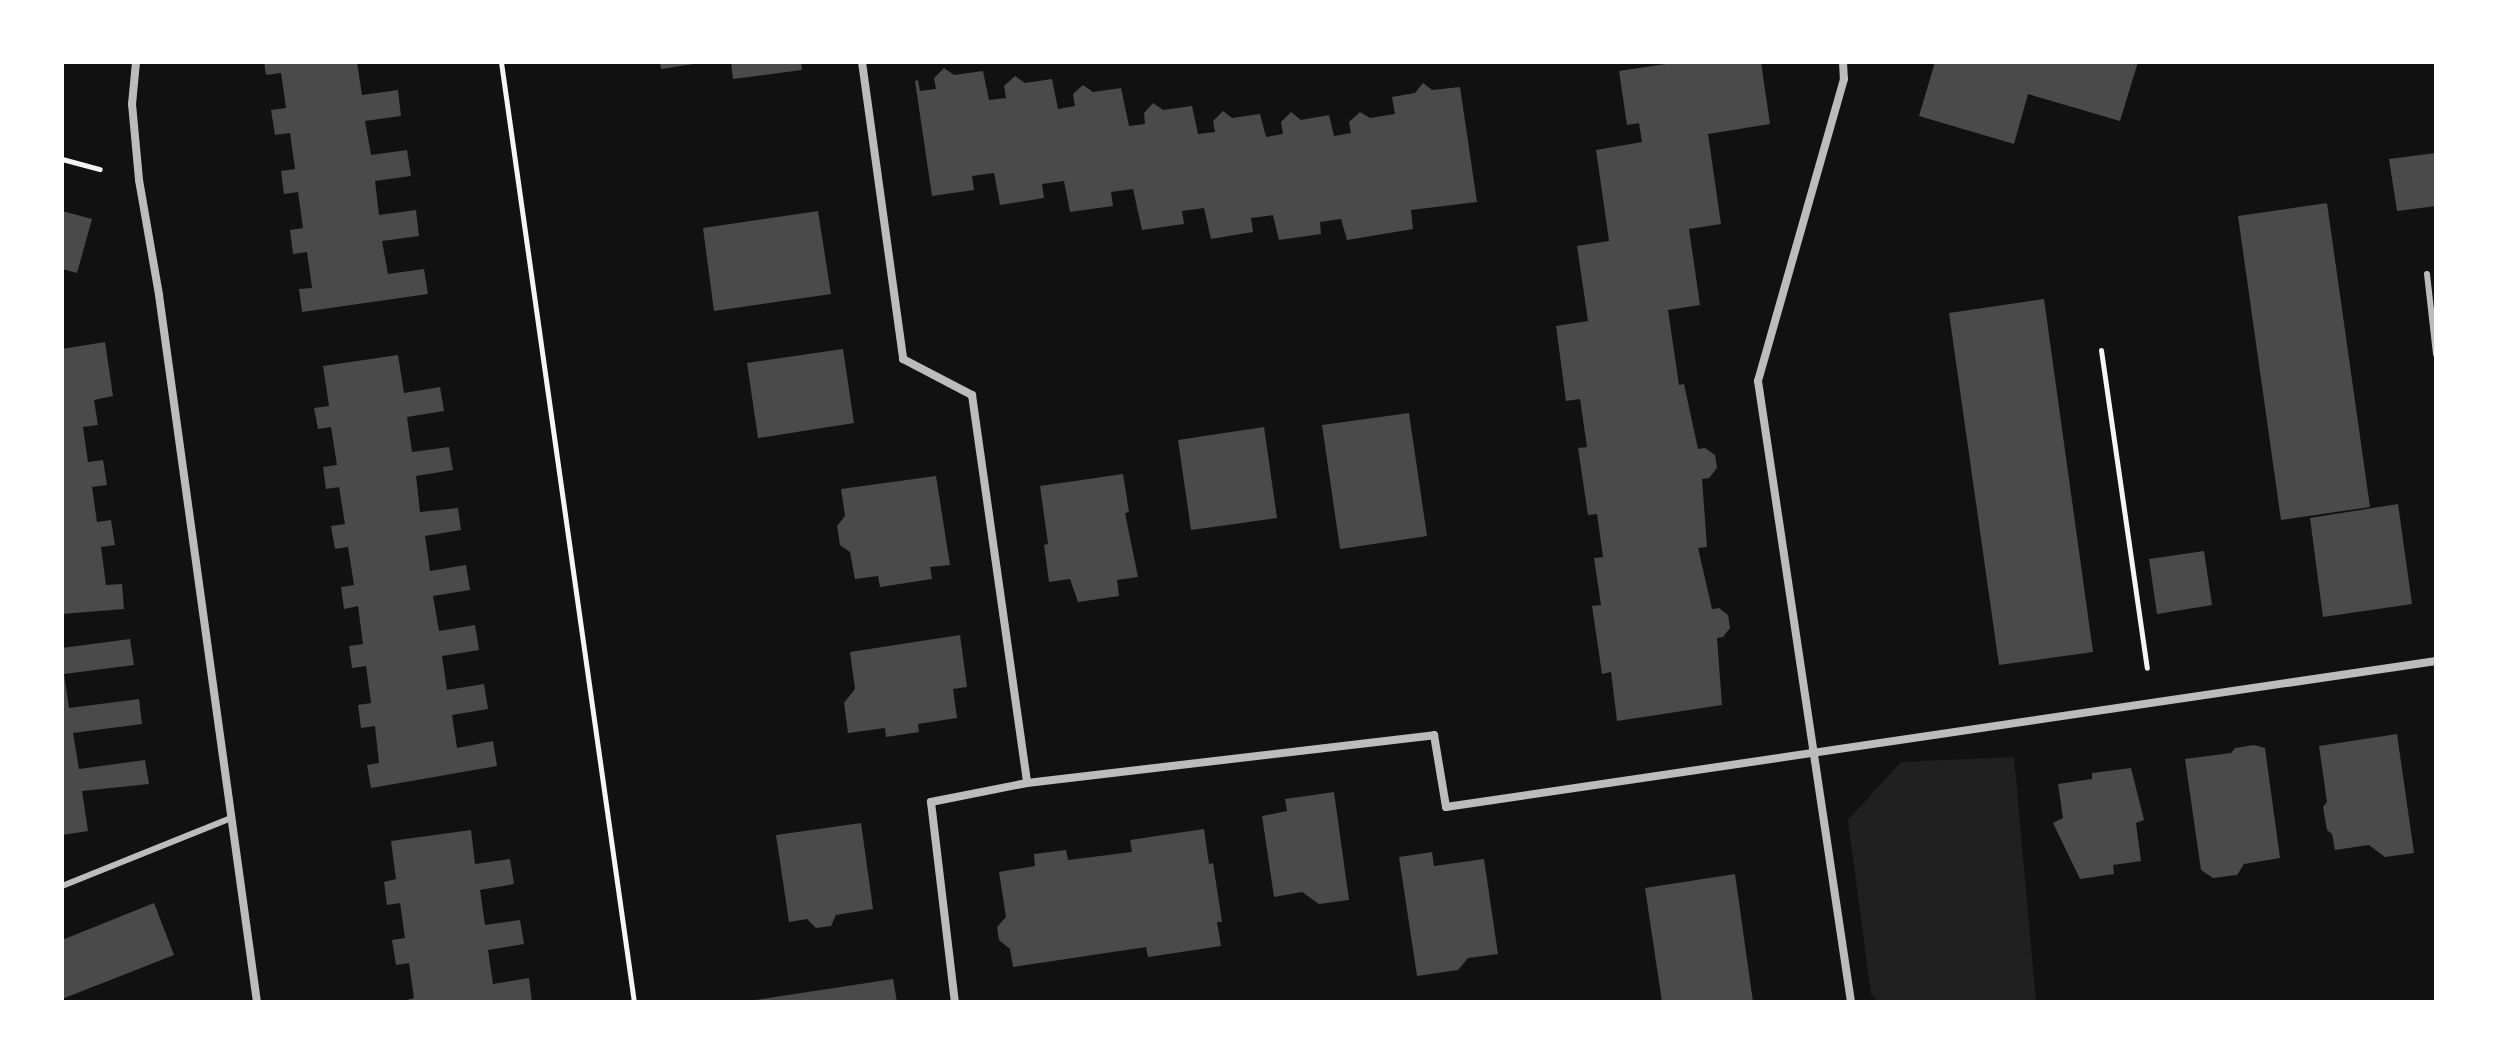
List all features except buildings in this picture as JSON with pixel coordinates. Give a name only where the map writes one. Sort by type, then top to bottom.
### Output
[{"type":"street","points":[[136,62],[132,104],[139,180],[159,295],[257,1002]]},
{"type":"street","points":[[862,62],[903,359],[972,395],[1027,783]]},
{"type":"street","points":[[1843,62],[1844,79],[1758,381],[1851,1002]]},
{"type":"street","points":[[955,1002],[931,802],[1027,783],[1434,735],[1446,807],[1814,754],[2152,700],[2436,661]]},
{"type":"lane","points":[[2427,274],[2436,354]]},
{"type":"lane","points":[[62,886],[231,818]]},
{"type":"path","points":[[501,62],[634,1002]]},
{"type":"path","points":[[2101,350],[2152,700]]},
{"type":"shaded area","points":[[2014,757],[2036,1002],[1879,1002],[1871,994],[1848,820],[1901,762]]}]
